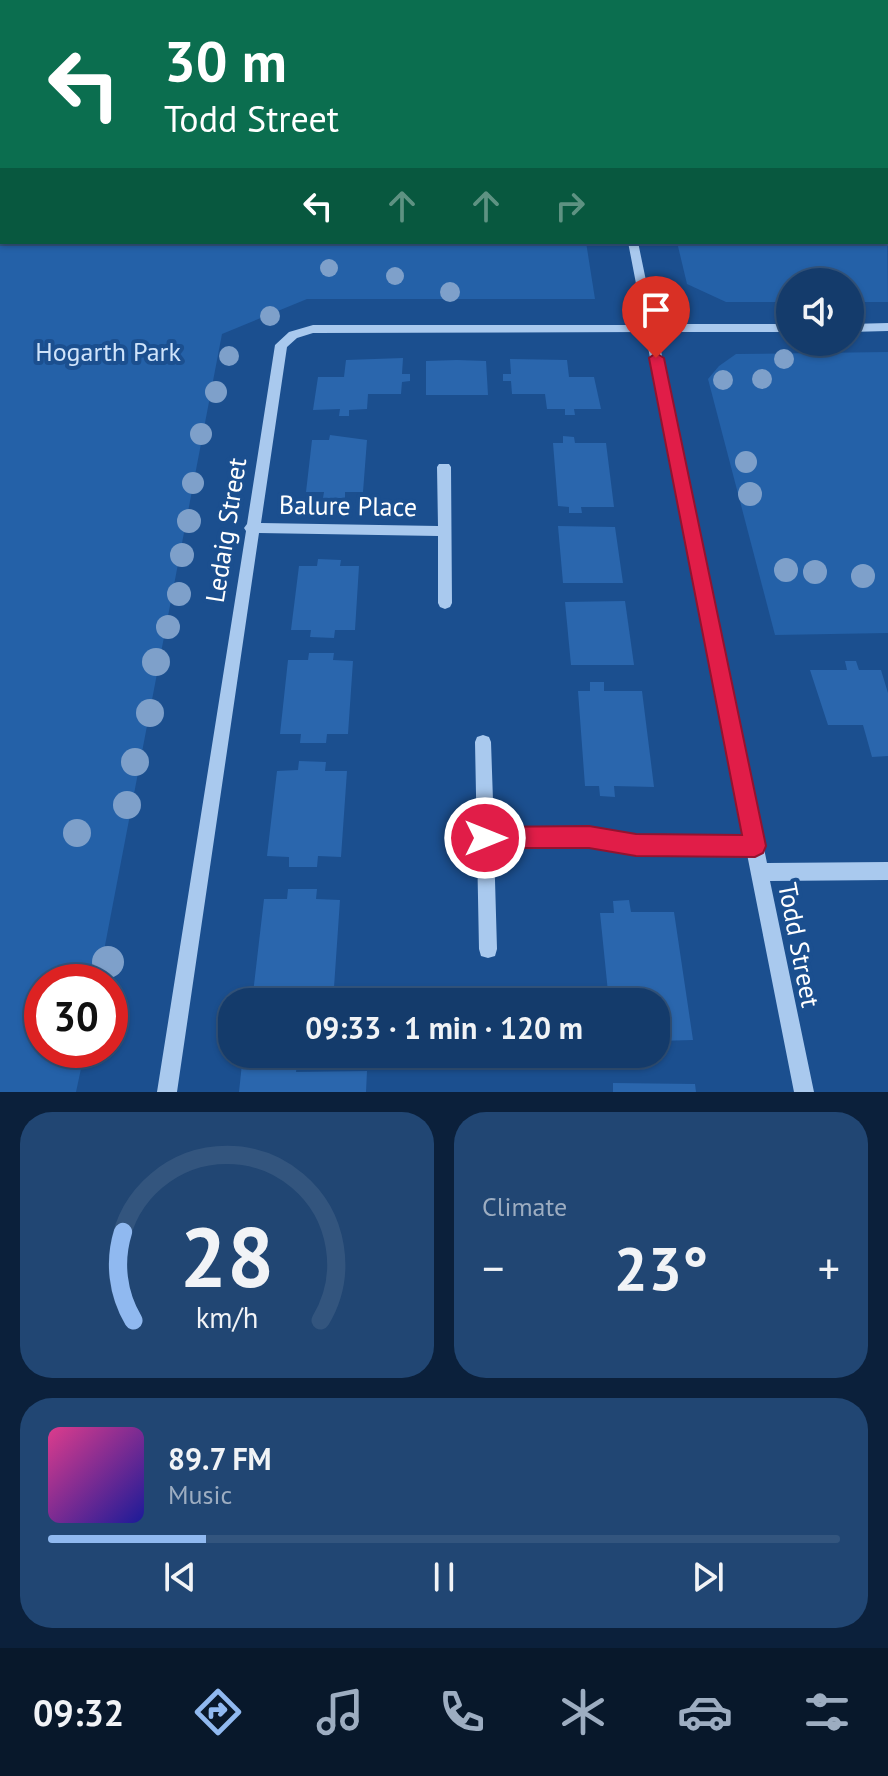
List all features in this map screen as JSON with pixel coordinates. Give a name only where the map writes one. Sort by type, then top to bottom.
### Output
[{"type":"street","name":"Todd Street","points":[[633,244],[804,1092]]},
{"type":"street","points":[[864,328],[888,327]]},
{"type":"street","name":"Ledaig Street","points":[[167,1092],[277,355],[281,345],[293,335],[324,328],[776,328]]},
{"type":"street","name":"Balure Place","points":[[444,467],[445,603]]},
{"type":"street","name":"Balure Place","points":[[251,528],[444,531]]},
{"type":"street","points":[[483,742],[488,949]]},
{"type":"street","points":[[485,838],[589,837],[636,845],[755,846]]},
{"type":"street","points":[[760,872],[888,871]]},
{"type":"green space","name":"Hogarth Park","points":[[0,244],[586,244],[595,299],[307,299],[222,334],[101,964],[24,964],[24,1068],[81,1068],[76,1092],[0,1092]]},
{"type":"green space","points":[[677,244],[887,244],[888,302],[864,302],[864,268],[776,268],[776,302],[726,302],[687,284]]},
{"type":"green space","points":[[864,352],[888,352],[888,633],[775,635],[708,379],[736,354],[864,356]]},
{"type":"building","points":[[403,358],[402,374],[410,374],[410,381],[402,382],[401,394],[368,394],[367,409],[349,410],[349,416],[339,416],[340,409],[313,410],[318,377],[344,377],[346,360]]},
{"type":"building","points":[[510,359],[567,360],[569,377],[594,377],[601,409],[574,409],[575,415],[565,415],[565,409],[547,409],[545,394],[512,394],[511,381],[503,381],[503,374],[511,374]]},
{"type":"building","points":[[426,361],[486,361],[488,395],[426,395]]},
{"type":"building","points":[[330,435],[367,440],[363,492],[345,492],[345,498],[323,498],[324,492],[306,492],[312,440],[329,440]]},
{"type":"building","points":[[563,436],[574,437],[575,443],[606,443],[614,507],[581,507],[582,513],[569,513],[569,507],[558,506],[553,443],[563,443]]},
{"type":"building","points":[[558,526],[615,527],[623,583],[563,583]]},
{"type":"building","points":[[318,559],[341,560],[340,566],[359,566],[355,630],[335,630],[334,638],[310,637],[311,630],[291,630],[299,566],[317,566]]},
{"type":"building","points":[[625,601],[634,665],[571,665],[565,602]]},
{"type":"building","points":[[309,653],[334,653],[333,660],[353,661],[348,734],[327,734],[326,743],[300,743],[301,734],[280,734],[288,660],[308,660]]},
{"type":"building","points":[[845,661],[856,661],[859,670],[881,670],[888,693],[888,756],[872,757],[863,725],[828,725],[810,670],[847,670]]},
{"type":"building","points":[[590,682],[604,682],[604,691],[642,691],[654,787],[614,786],[615,797],[600,796],[599,786],[585,786],[578,691],[590,691]]},
{"type":"building","points":[[299,761],[326,762],[325,771],[347,771],[341,857],[318,856],[317,867],[289,867],[289,857],[267,856],[277,771],[298,770]]},
{"type":"building","points":[[288,889],[317,889],[316,899],[340,900],[334,988],[254,988],[264,899],[287,899]]},
{"type":"building","points":[[629,900],[631,912],[674,912],[693,1040],[670,1041],[670,988],[608,988],[600,913],[614,913],[613,901]]},
{"type":"building","points":[[242,1068],[296,1068],[296,1072],[367,1071],[366,1092],[239,1092]]},
{"type":"building","points":[[613,1083],[695,1084],[696,1092],[613,1092]]},
{"type":"route","points":[[485,838],[589,837],[636,845],[755,846],[656,358]]}]
